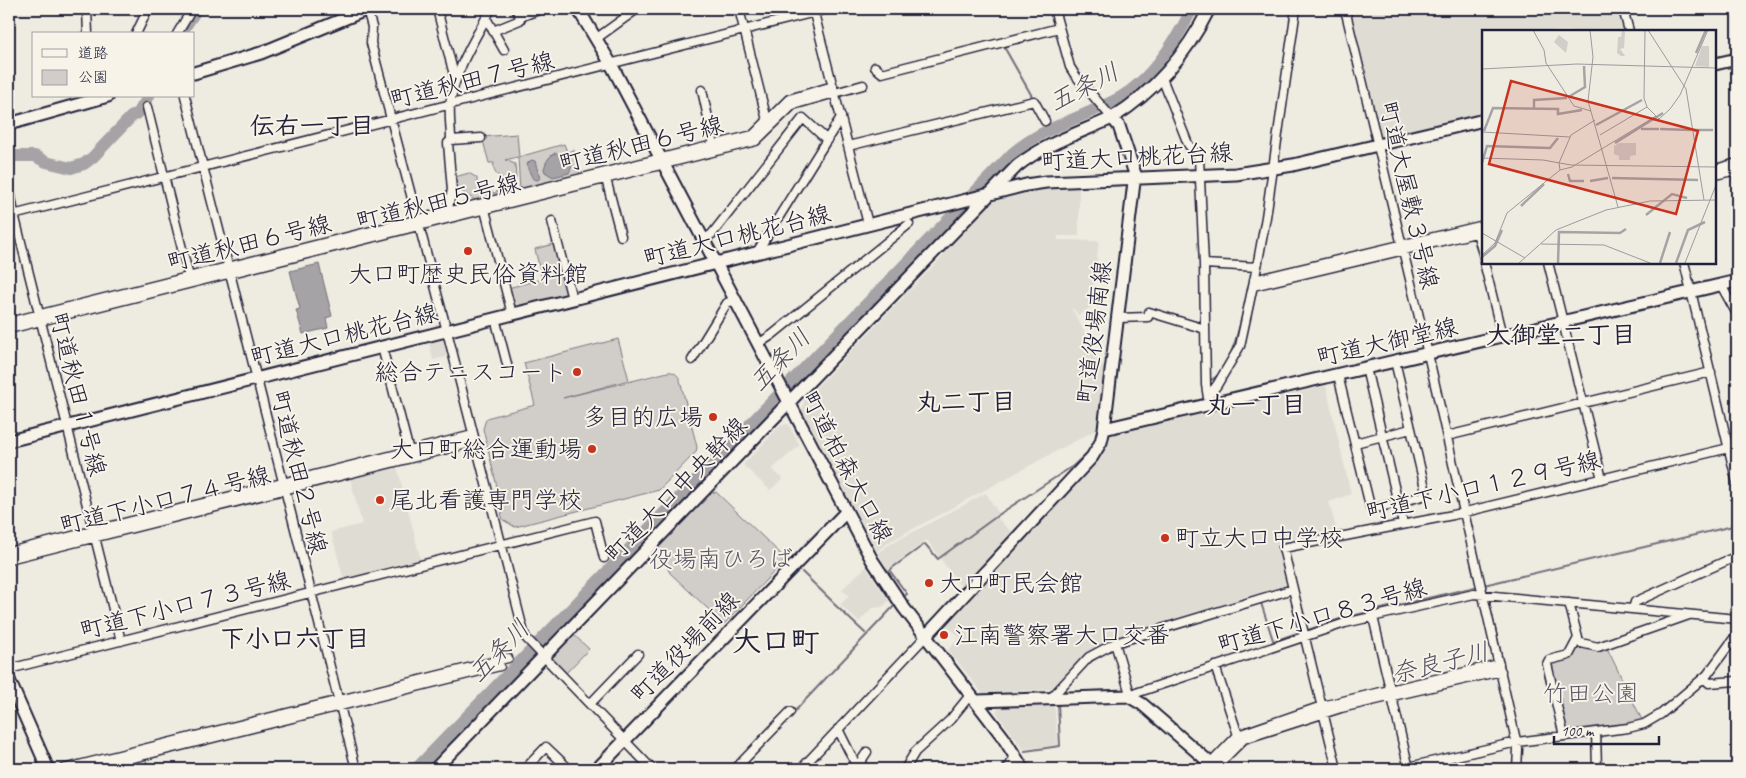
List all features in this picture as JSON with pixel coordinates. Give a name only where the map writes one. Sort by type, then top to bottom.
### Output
[{"type":"street","points":[[87,9],[88,32]]},
{"type":"street","points":[[137,32],[148,9]]},
{"type":"street","points":[[178,32],[192,9]]},
{"type":"street","points":[[195,72],[261,52],[367,9],[372,27],[372,43],[391,120],[520,622],[527,639],[652,769]]},
{"type":"street","points":[[438,9],[454,75],[458,76]]},
{"type":"street","points":[[447,212],[452,190],[448,143],[451,140],[450,105],[466,55],[491,9]]},
{"type":"street","points":[[516,9],[520,18]]},
{"type":"street","points":[[493,31],[541,9]]},
{"type":"street","name":"町道柏森大口線","points":[[578,9],[611,64],[846,512],[887,584],[974,698],[1016,756],[1023,769]]},
{"type":"street","points":[[597,38],[637,9]]},
{"type":"street","points":[[739,9],[747,29]]},
{"type":"street","points":[[744,9],[768,120]]},
{"type":"street","name":"町道秋田７号線","points":[[11,215],[611,64],[814,10],[827,9]]},
{"type":"street","points":[[1054,9],[1070,67],[1112,118],[1136,102],[1162,78],[1186,47],[1209,9]]},
{"type":"street","points":[[1208,401],[1240,346],[1257,267],[1296,9]]},
{"type":"street","name":"町道大屋敷３号線","points":[[1345,9],[1403,247],[1517,742],[1517,769]]},
{"type":"street","points":[[1623,9],[1629,30]]},
{"type":"street","points":[[814,10],[868,224]]},
{"type":"street","points":[[486,18],[504,50]]},
{"type":"street","points":[[875,67],[882,73],[1059,28]]},
{"type":"street","points":[[1716,64],[1737,59]]},
{"type":"street","points":[[1162,78],[1188,144],[1198,155],[1204,264],[1206,385],[1208,401]]},
{"type":"street","name":"町道秋田５号線","points":[[418,223],[486,210],[606,179],[662,161],[756,141],[794,105],[834,89],[863,85]]},
{"type":"street","name":"町道秋田６号線","points":[[9,322],[40,318],[190,277],[229,270],[418,223],[447,212],[662,161],[753,135],[789,99],[834,89]]},
{"type":"street","points":[[702,90],[714,145]]},
{"type":"street","name":"町道秋田２号線","points":[[186,98],[356,769]]},
{"type":"street","points":[[9,124],[90,99]]},
{"type":"street","points":[[848,146],[1034,100],[1045,121]]},
{"type":"street","points":[[146,107],[190,277]]},
{"type":"street","points":[[757,252],[841,117]]},
{"type":"street","points":[[703,240],[712,234],[803,118],[827,140]]},
{"type":"street","name":"町道役場南線","points":[[926,636],[1092,457],[1100,442],[1104,429],[1134,178],[1134,169],[1119,126],[1112,118]]},
{"type":"street","name":"町道大口中央幹線","points":[[435,769],[542,655],[986,195],[1030,156],[1112,118]]},
{"type":"street","name":"町道大口桃花台線","points":[[9,441],[1036,183],[1200,176],[1273,169],[1482,120]]},
{"type":"street","points":[[451,140],[481,138]]},
{"type":"street","points":[[1716,169],[1737,164]]},
{"type":"street","points":[[1716,175],[1737,170]]},
{"type":"street","points":[[606,179],[621,236]]},
{"type":"street","name":"町道秋田１号線","points":[[9,185],[11,215],[40,318],[121,641]]},
{"type":"street","points":[[486,210],[512,314]]},
{"type":"street","points":[[552,221],[572,299]]},
{"type":"street","points":[[758,344],[909,224]]},
{"type":"street","points":[[1253,283],[1480,229],[1482,244]]},
{"type":"street","points":[[1204,264],[1257,267]]},
{"type":"street","points":[[1484,264],[1502,336]]},
{"type":"street","points":[[1548,264],[1602,479]]},
{"type":"street","points":[[1684,264],[1737,483]]},
{"type":"street","points":[[9,329],[40,318],[229,270]]},
{"type":"street","name":"町道大御堂線","points":[[1104,429],[1208,401],[1338,375],[1737,282]]},
{"type":"street","points":[[1720,285],[1737,314]]},
{"type":"street","points":[[692,360],[727,304],[734,300]]},
{"type":"street","points":[[1118,318],[1148,317],[1149,312],[1206,329]]},
{"type":"street","points":[[495,318],[507,364]]},
{"type":"street","points":[[382,347],[409,451]]},
{"type":"street","points":[[1338,375],[1370,506],[1373,508],[1423,496],[1426,492],[1395,361]]},
{"type":"street","points":[[1366,368],[1404,524]]},
{"type":"street","points":[[1447,436],[1711,372]]},
{"type":"street","points":[[1354,443],[1411,429]]},
{"type":"street","points":[[9,552],[94,534],[284,486],[409,451],[474,438]]},
{"type":"street","name":"町道下小口７４号線","points":[[284,486],[474,438]]},
{"type":"street","name":"町道下小口１２９号線","points":[[1337,769],[1283,548],[1464,512],[1737,446]]},
{"type":"street","name":"町道役場前線","points":[[597,769],[846,512]]},
{"type":"street","name":"町道下小口７３号線","points":[[9,669],[595,521],[604,558]]},
{"type":"street","name":"町道下小口７４号線","points":[[9,559],[94,534]]},
{"type":"street","points":[[1633,609],[1635,602],[1737,556]]},
{"type":"street","points":[[1051,698],[1089,657],[1116,643],[1293,589]]},
{"type":"street","name":"町道下小口８３号線","points":[[1131,697],[1136,693],[1345,623],[1465,596],[1483,594],[1737,619]]},
{"type":"street","points":[[1564,736],[1547,664],[1549,660],[1569,655],[1577,642],[1578,638],[1570,603]]},
{"type":"street","points":[[1577,642],[1598,647],[1691,615]]},
{"type":"street","points":[[1373,617],[1409,768]]},
{"type":"street","points":[[1400,769],[1517,742],[1628,728],[1644,724],[1661,714],[1704,678],[1737,634]]},
{"type":"street","points":[[801,769],[926,636]]},
{"type":"street","points":[[1116,643],[1131,697]]},
{"type":"street","points":[[590,704],[638,654]]},
{"type":"street","points":[[89,769],[508,658]]},
{"type":"street","points":[[63,769],[500,666]]},
{"type":"street","points":[[1215,666],[1238,735]]},
{"type":"street","points":[[1214,768],[1238,735],[1322,709],[1500,668]]},
{"type":"street","points":[[1704,678],[1709,683],[1737,681]]},
{"type":"street","points":[[9,680],[48,769]]},
{"type":"street","points":[[905,769],[915,752],[974,698],[1117,696],[1131,697],[1142,704],[1214,768]]},
{"type":"street","points":[[1214,768],[1244,739],[1322,709]]},
{"type":"street","points":[[735,769],[790,712]]},
{"type":"street","points":[[838,729],[857,768]]},
{"type":"street","points":[[1596,732],[1597,769]]},
{"type":"street","points":[[525,769],[546,747],[569,769]]},
{"type":"street","points":[[857,768],[866,752]]},
{"type":"street","points":[[1007,769],[1016,756]]},
{"type":"street","points":[[1446,759],[1446,769]]},
{"type":"shaded area","points":[[1348,9],[1619,9],[1625,30],[1482,30],[1482,113],[1382,138],[1378,136]]},
{"type":"shaded area","points":[[555,153],[570,158],[572,166],[569,173],[553,177],[545,172],[544,169],[547,162]]},
{"type":"shaded area","points":[[531,160],[535,161],[540,178],[538,180],[533,179],[528,169],[527,164]]},
{"type":"shaded area","points":[[1079,188],[1079,236],[1058,236],[1058,240],[1099,241],[1091,307],[1078,315],[1072,309],[1107,373],[1099,428],[889,542],[877,551],[802,411],[804,400],[944,255],[942,251],[986,206],[999,198],[1030,191]]},
{"type":"shaded area","points":[[319,264],[332,316],[326,318],[328,328],[303,334],[296,310],[300,309],[290,271]]},
{"type":"shaded area","points":[[446,341],[450,356],[433,360],[429,343]]},
{"type":"shaded area","name":"町立大口中学校","points":[[1326,386],[1351,494],[1329,502],[1337,532],[1277,544],[1285,585],[1116,637],[1084,656],[1054,689],[983,694],[948,650],[960,637],[945,624],[1094,461],[1109,435]]},
{"type":"shaded area","points":[[788,424],[800,445],[772,469],[783,479],[770,490],[743,465],[780,426]]},
{"type":"shaded area","name":"尾北看護専門学校","points":[[396,463],[421,561],[344,580],[331,532],[362,524],[349,475]]},
{"type":"shaded area","points":[[986,493],[999,514],[998,519],[1013,533],[962,588],[927,540],[888,569],[878,553],[889,545]]},
{"type":"shaded area","points":[[866,567],[889,601],[882,607],[872,608],[859,622],[840,605],[849,596],[842,589]]},
{"type":"shaded area","points":[[1054,703],[1058,745],[1023,749],[996,712],[1000,707]]},
{"type":"green space","points":[[517,134],[519,157],[564,144],[567,152],[574,150],[581,177],[520,192],[518,157],[505,160],[515,164],[516,178],[512,183],[515,189],[512,195],[481,204],[458,189],[455,177],[469,173],[477,178],[477,183],[483,185],[483,189],[495,193],[500,189],[499,176],[494,170],[494,163],[489,163],[482,137]]},
{"type":"green space","points":[[554,244],[566,294],[516,306],[512,304],[508,288],[542,279],[535,249]]},
{"type":"green space","name":"大口町総合運動場","points":[[618,339],[629,380],[563,398],[668,372],[674,373],[680,380],[697,447],[696,452],[659,490],[515,527],[503,520],[501,513],[503,512],[483,429],[486,419],[535,405],[524,363]]},
{"type":"green space","name":"役場南ひろば","points":[[712,491],[716,492],[786,559],[724,624],[670,573],[657,548]]},
{"type":"green space","points":[[573,634],[589,649],[565,674],[552,660],[552,657]]},
{"type":"green space","name":"竹田公園","points":[[1581,645],[1606,646],[1642,720],[1624,725],[1568,732],[1565,730],[1550,664]]},
{"type":"waterway","points":[[185,27],[197,9]]},
{"type":"waterway","name":"五条川","points":[[416,769],[1013,153],[1038,136],[1108,104],[1133,89],[1153,69],[1171,46],[1192,9]]},
{"type":"waterway","points":[[1003,45],[1033,98]]},
{"type":"waterway","points":[[837,88],[859,82]]},
{"type":"waterway","points":[[9,156],[35,156],[46,162],[71,168],[84,164],[131,117],[138,113],[148,98]]},
{"type":"waterway","points":[[1209,381],[1225,366],[1231,353],[1249,285]]},
{"type":"waterway","points":[[1111,423],[1127,418]]},
{"type":"waterway","points":[[903,597],[907,594],[890,571],[892,568],[925,544],[938,559],[1004,511],[1073,466],[1088,452],[1096,440]]},
{"type":"waterway","name":"奈良子川","points":[[1484,585],[1737,525]]},
{"type":"waterway","points":[[802,572],[833,602]]},
{"type":"waterway","name":"奈良子川","points":[[1484,584],[1487,594]]},
{"type":"waterway","points":[[1305,631],[1343,618],[1479,586]]},
{"type":"waterway","name":"奈良子川","points":[[1488,598],[1504,667],[1502,667]]},
{"type":"waterway","points":[[1118,647],[1261,603],[1274,641],[1300,632]]},
{"type":"waterway","points":[[834,604],[865,633]]},
{"type":"waterway","points":[[793,713],[896,604]]},
{"type":"waterway","points":[[1087,664],[1105,653]]},
{"type":"waterway","points":[[1025,751],[1060,746],[1058,702]]},
{"type":"waterway","points":[[78,769],[88,767]]},
{"type":"place","name":"大口町歴史民俗資料館","points":[[468,251]]},
{"type":"place","name":"総合テニスコート","points":[[577,372]]},
{"type":"place","name":"多目的広場","points":[[713,417]]},
{"type":"place","name":"大口町総合運動場","points":[[592,449]]},
{"type":"place","name":"尾北看護専門学校","points":[[380,500]]},
{"type":"place","name":"町立大口中学校","points":[[1165,538]]},
{"type":"place","name":"大口町民会館","points":[[929,583]]},
{"type":"place","name":"江南警察署大口交番","points":[[944,635]]},
{"type":"district","name":"伝右一丁目","points":[[312,126]]},
{"type":"district","name":"大御堂二丁目","points":[[1561,335]]},
{"type":"district","name":"丸二丁目","points":[[966,402]]},
{"type":"district","name":"丸一丁目","points":[[1256,405]]},
{"type":"district","name":"下小口六丁目","points":[[295,639]]},
{"type":"district","name":"大口町","points":[[776,641]]}]
